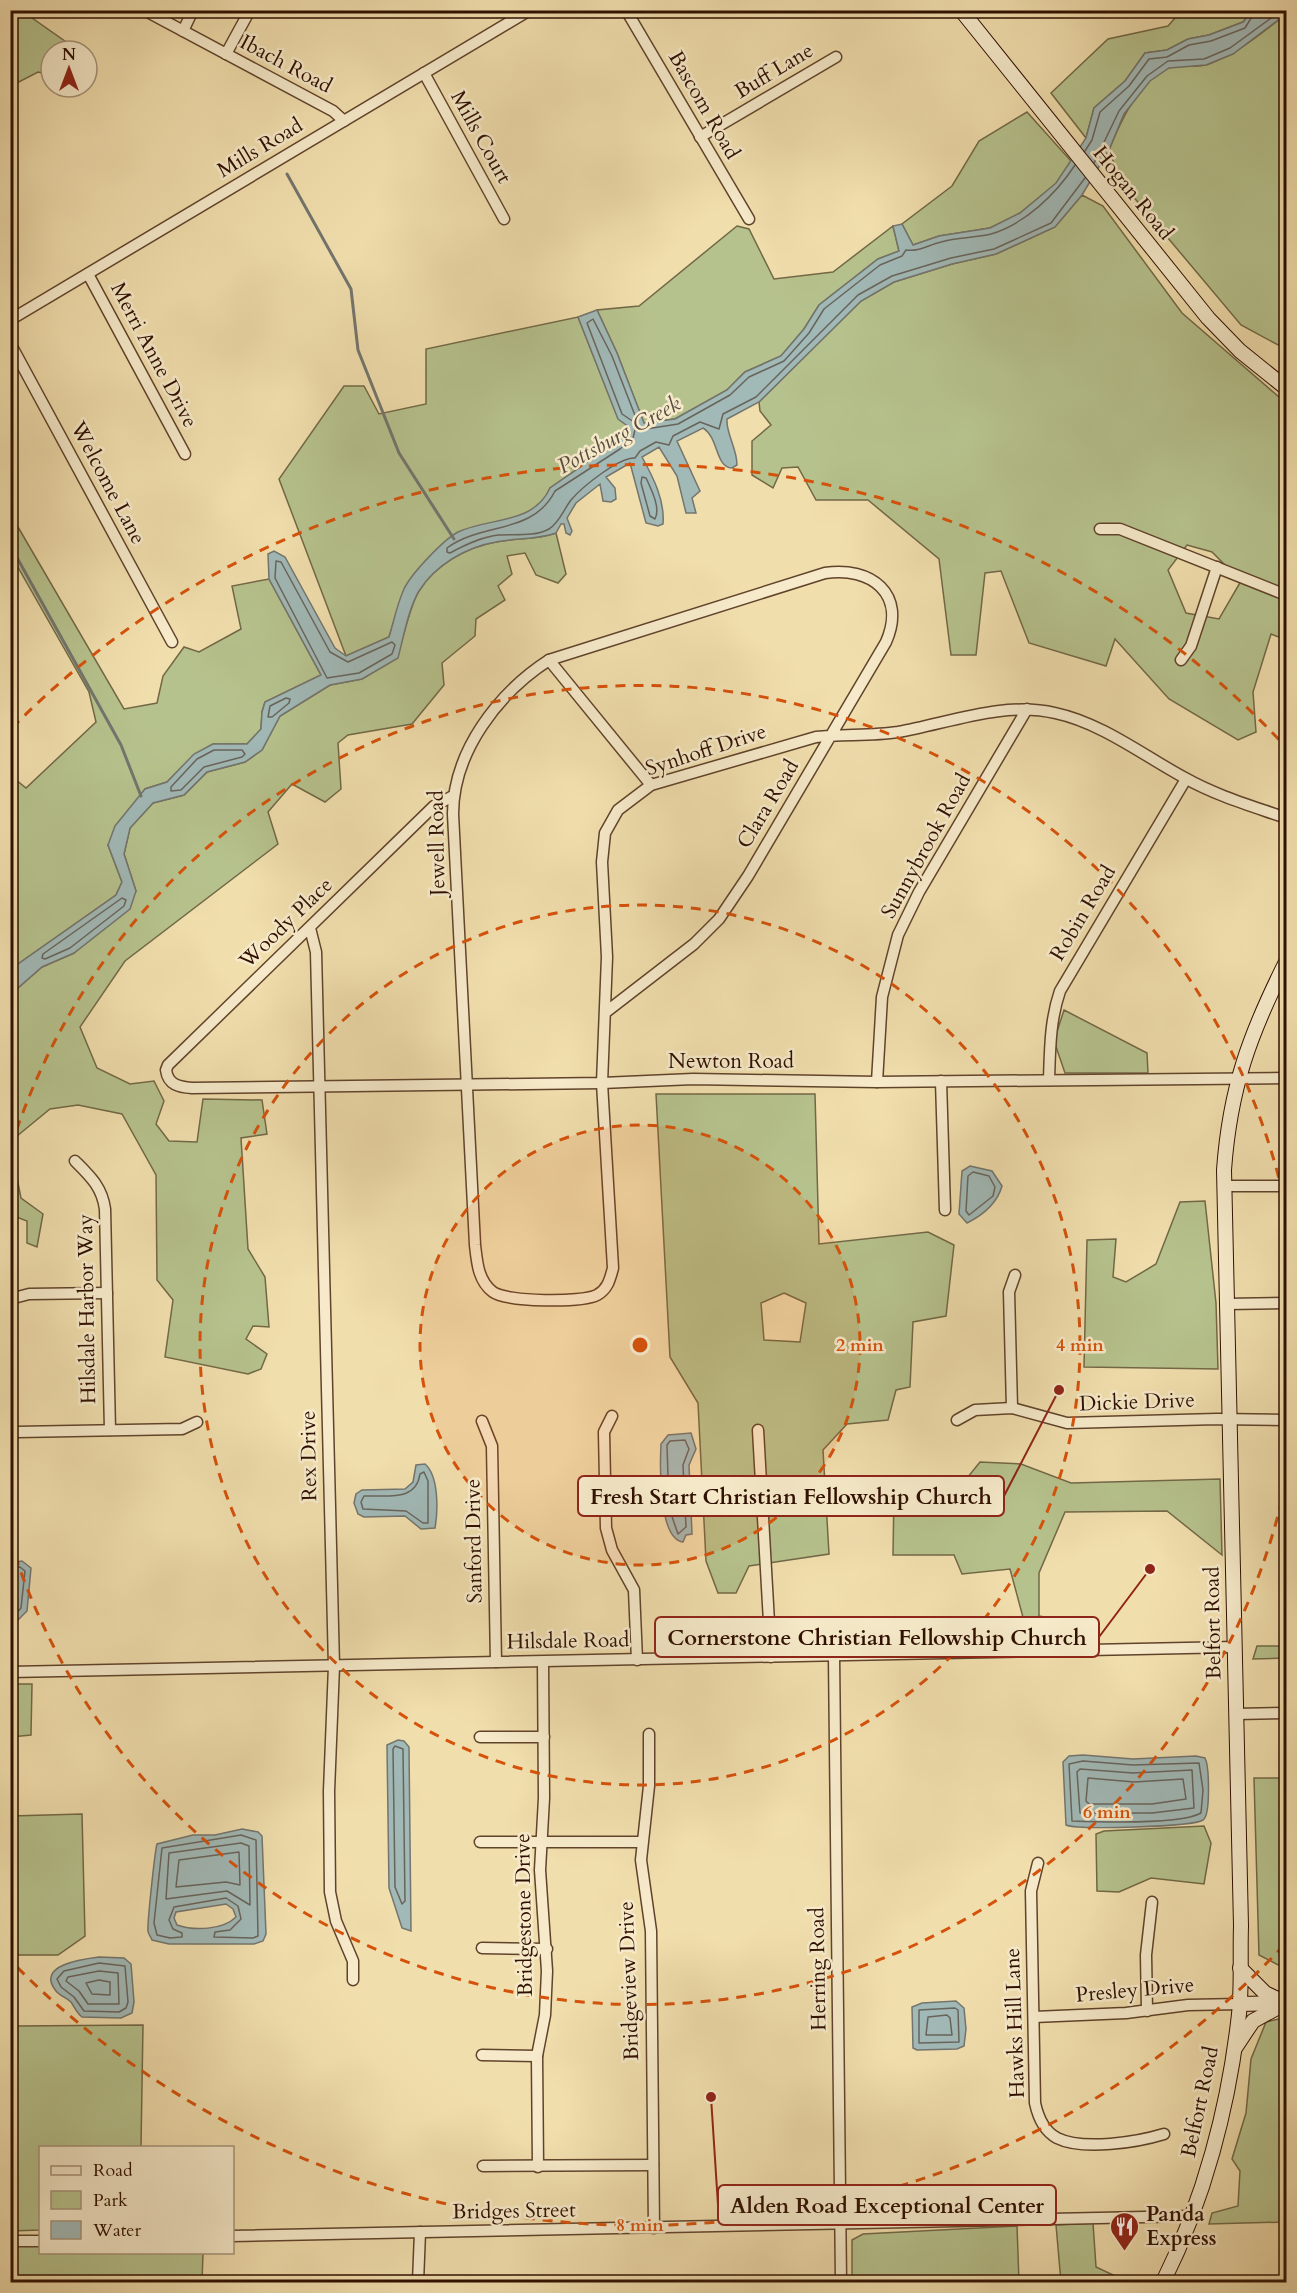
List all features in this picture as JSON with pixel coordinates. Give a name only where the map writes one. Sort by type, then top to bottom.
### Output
[{"type":"street","name":"Ibach Road","points":[[144,10],[333,111],[344,121]]},
{"type":"street","points":[[183,31],[193,10]]},
{"type":"street","points":[[226,54],[250,10]]},
{"type":"street","name":"Mills Road","points":[[10,320],[530,10]]},
{"type":"street","name":"Bascom Road","points":[[626,10],[749,219]]},
{"type":"street","name":"Hogan Road","points":[[962,10],[1208,318],[1240,351],[1287,388]]},
{"type":"street","name":"Buff Lane","points":[[700,137],[836,57]]},
{"type":"street","name":"Mills Court","points":[[424,73],[504,219]]},
{"type":"street","name":"Merri Anne Drive","points":[[88,274],[185,454]]},
{"type":"street","name":"Welcome Lane","points":[[10,343],[172,642]]},
{"type":"street","points":[[1100,529],[1120,529],[1287,595]]},
{"type":"street","points":[[1181,660],[1191,646],[1217,567]]},
{"type":"street","name":"Jewell Road","points":[[487,1286],[477,1265],[475,1245],[453,796],[457,776],[493,710],[516,685],[549,660],[825,573],[849,571],[870,578]]},
{"type":"street","name":"Clara Road","points":[[606,1012],[694,944],[719,919],[832,735],[890,632],[892,613],[889,602],[885,593],[870,578]]},
{"type":"street","points":[[549,660],[651,785]]},
{"type":"street","name":"Synhoff Drive","points":[[487,1286],[494,1293],[516,1299],[587,1298],[604,1290],[610,1282],[613,1268],[602,1083],[607,957],[602,862],[605,832],[618,810],[651,785],[797,741],[832,735],[898,732],[984,714],[1027,709],[1058,713],[1079,721],[1107,733],[1215,794],[1287,818]]},
{"type":"street","name":"Sunnybrook Road","points":[[877,1082],[882,997],[888,963],[898,935],[919,891],[1027,709]]},
{"type":"street","name":"Robin Road","points":[[1049,1080],[1050,1032],[1053,1011],[1060,991],[1186,779]]},
{"type":"street","name":"Woody Place","points":[[176,1086],[166,1076],[168,1065],[434,806],[453,796]]},
{"type":"street","name":"Rex Drive","points":[[310,928],[316,952],[334,1666],[329,1781],[330,1892],[336,1920],[353,1961],[353,1980]]},
{"type":"street","name":"Belfort Road","points":[[1163,2283],[1192,2216],[1211,2156],[1234,2050],[1240,2004],[1224,1186],[1226,1140],[1237,1078],[1252,1034],[1287,962]]},
{"type":"street","name":"Newton Road","points":[[176,1086],[192,1088],[468,1086],[693,1079],[877,1082],[1287,1078]]},
{"type":"street","points":[[941,1081],[945,1210]]},
{"type":"street","name":"Hilsdale Harbor Way","points":[[75,1161],[93,1178],[104,1198],[110,1431]]},
{"type":"street","points":[[1224,1186],[1287,1186]]},
{"type":"street","points":[[1012,1408],[1009,1292],[1015,1275]]},
{"type":"street","points":[[10,1299],[29,1294],[107,1293]]},
{"type":"street","points":[[1227,1304],[1287,1303]]},
{"type":"street","name":"Dickie Drive","points":[[957,1419],[975,1410],[1012,1408],[1067,1423],[1287,1420]]},
{"type":"street","points":[[612,1416],[604,1432],[606,1528],[612,1550],[634,1590],[637,1660]]},
{"type":"street","name":"Sanford Drive","points":[[482,1421],[492,1446],[496,1662]]},
{"type":"street","points":[[17,1432],[182,1429],[198,1422]]},
{"type":"street","points":[[758,1430],[771,1657]]},
{"type":"street","name":"Hilsdale Road","points":[[10,1672],[1234,1647]]},
{"type":"street","name":"Herring Road","points":[[834,1656],[840,2283]]},
{"type":"street","name":"Bridgestone Drive","points":[[538,2167],[537,2056],[545,2015],[547,1949],[540,1887],[544,1737],[543,1662]]},
{"type":"street","points":[[1236,1714],[1287,1713]]},
{"type":"street","name":"Bridgeview Drive","points":[[649,1734],[649,1786],[641,1842],[642,1876],[651,1932],[654,2228]]},
{"type":"street","points":[[480,1737],[544,1737]]},
{"type":"street","points":[[480,1842],[541,1844],[641,1842]]},
{"type":"street","name":"Hawks Hill Lane","points":[[1038,1863],[1030,1891],[1035,2103],[1045,2134],[1074,2143],[1138,2142],[1164,2134]]},
{"type":"street","points":[[1147,2011],[1146,1955],[1152,1902]]},
{"type":"street","points":[[482,1948],[547,1949]]},
{"type":"street","points":[[1240,1968],[1265,1993],[1286,2003]]},
{"type":"street","points":[[1240,2004],[1286,2003]]},
{"type":"street","points":[[1234,2050],[1253,2021],[1286,2003]]},
{"type":"street","name":"Presley Drive","points":[[1034,2017],[1147,2011],[1188,2005],[1240,2004]]},
{"type":"street","points":[[482,2055],[537,2056]]},
{"type":"street","points":[[483,2166],[653,2164]]},
{"type":"street","name":"Bridges Street","points":[[234,2236],[1192,2216]]},
{"type":"street","points":[[418,2283],[420,2232]]},
{"type":"street","points":[[10,2241],[39,2241]]},
{"type":"green space","points":[[11,10],[22,11],[62,39],[39,39],[39,72],[11,86]]},
{"type":"green space","points":[[1181,11],[1252,11],[1243,22],[1209,35],[1188,39],[1167,50],[1145,53],[1125,81],[1094,108],[1086,138],[1051,93],[1108,39],[1168,26]]},
{"type":"green space","points":[[1286,14],[1286,340],[1278,345],[1241,325],[1121,182],[1109,150],[1133,101],[1151,79],[1161,71],[1172,67],[1209,64],[1220,59],[1249,42]]},
{"type":"green space","points":[[1027,112],[1071,161],[1056,184],[1020,213],[990,228],[939,236],[913,245],[902,224],[952,186],[979,141]]},
{"type":"green space","points":[[1082,195],[1103,206],[1182,313],[1286,403],[1286,640],[1271,634],[1253,692],[1256,732],[1238,740],[1169,699],[1115,639],[1106,666],[1029,643],[1001,571],[985,573],[976,655],[951,655],[939,559],[868,500],[816,500],[798,467],[782,468],[773,488],[752,475],[752,441],[771,425],[760,411],[759,402],[861,301],[894,282],[952,264],[996,254],[1055,227]],"holes":[[[1187,545],[1212,552],[1241,581],[1219,619],[1186,613],[1168,570]]]},
{"type":"green space","points":[[737,226],[749,229],[774,279],[833,272],[893,226],[899,251],[878,259],[819,305],[804,329],[781,356],[745,372],[727,390],[675,419],[644,423],[617,353],[597,310],[639,306]]},
{"type":"green space","points":[[578,317],[618,418],[629,427],[628,434],[550,488],[546,497],[528,514],[459,532],[405,587],[389,637],[346,656],[279,479],[344,386],[364,386],[379,414],[426,404],[426,349]]},
{"type":"green space","points":[[11,515],[124,709],[157,703],[163,676],[184,647],[199,652],[241,629],[232,586],[269,579],[321,675],[265,702],[261,729],[247,744],[213,744],[194,755],[167,782],[145,789],[108,845],[122,882],[116,895],[11,969],[10,775],[26,788],[96,722],[89,692],[11,555]]},
{"type":"green space","points":[[556,533],[566,574],[558,583],[536,575],[525,553],[507,556],[512,574],[498,586],[505,600],[476,619],[475,636],[442,663],[444,685],[412,724],[348,735],[338,743],[341,789],[325,802],[292,784],[268,812],[278,844],[125,961],[80,1027],[97,1068],[130,1084],[154,1081],[164,1101],[156,1124],[169,1141],[197,1142],[203,1099],[262,1100],[267,1134],[241,1138],[248,1249],[265,1277],[269,1327],[253,1326],[246,1339],[267,1354],[261,1369],[248,1374],[165,1357],[173,1300],[157,1280],[156,1175],[122,1114],[78,1105],[50,1109],[11,1141],[11,994],[42,967],[74,953],[136,891],[124,854],[130,828],[153,803],[184,795],[207,772],[245,762],[262,750],[280,716],[330,685],[362,679],[397,658],[415,598],[426,582],[443,565],[485,544]]},
{"type":"green space","points":[[1064,1010],[1147,1053],[1148,1073],[1065,1073],[1054,1041]]},
{"type":"green space","points":[[656,1094],[815,1094],[819,1244],[928,1232],[954,1245],[946,1316],[913,1322],[910,1387],[896,1390],[888,1420],[847,1424],[823,1450],[829,1554],[749,1566],[736,1593],[718,1593],[706,1561],[698,1403],[670,1357]],"holes":[[[784,1293],[806,1303],[800,1342],[764,1340],[761,1303]]]},
{"type":"green space","points":[[11,1148],[21,1198],[43,1214],[37,1247],[27,1243],[27,1221],[11,1215]]},
{"type":"green space","points":[[1205,1201],[1216,1303],[1218,1369],[1084,1367],[1087,1240],[1116,1239],[1113,1277],[1126,1282],[1156,1264],[1180,1202]]},
{"type":"green space","points":[[980,1462],[1021,1464],[1071,1483],[1220,1479],[1222,1555],[1167,1511],[1065,1512],[1039,1573],[1039,1616],[1072,1622],[1083,1640],[1031,1647],[1010,1569],[962,1574],[954,1555],[893,1555],[894,1490],[959,1488]]},
{"type":"green space","points":[[1257,1646],[1286,1646],[1286,1658],[1253,1659]]},
{"type":"green space","points":[[11,1684],[32,1684],[31,1735],[11,1737]]},
{"type":"green space","points":[[1254,1778],[1286,1778],[1286,1969],[1259,1955]]},
{"type":"green space","points":[[82,1814],[85,1936],[58,1955],[11,1955],[11,1816]]},
{"type":"green space","points":[[1204,1826],[1211,1843],[1204,1884],[1151,1878],[1119,1892],[1097,1891],[1096,1834],[1104,1831]]},
{"type":"green space","points":[[1286,2019],[1286,2222],[1209,2224],[1212,2213],[1238,2206],[1240,2171],[1232,2159],[1246,2113],[1251,2059],[1266,2022]]},
{"type":"green space","points":[[143,2025],[141,2146],[39,2146],[39,2230],[11,2231],[16,2026]]},
{"type":"green space","points":[[1093,2223],[1096,2267],[1128,2282],[1061,2282],[1056,2225]]},
{"type":"green space","points":[[1017,2226],[1019,2282],[852,2282],[852,2240],[863,2234]]},
{"type":"green space","points":[[39,2244],[39,2254],[203,2254],[202,2282],[12,2282],[13,2247]]},
{"type":"water","points":[[1252,11],[1286,11],[1286,14],[1233,54],[1206,65],[1169,68],[1150,81],[1124,114],[1109,150],[1082,195],[1055,227],[996,254],[952,264],[894,282],[861,301],[759,402],[727,419],[737,465],[732,468],[723,463],[712,438],[703,428],[677,441],[700,491],[692,498],[696,513],[686,513],[677,476],[659,447],[642,457],[660,498],[663,524],[658,526],[646,523],[630,463],[606,477],[615,488],[616,499],[611,502],[603,501],[600,484],[576,503],[567,518],[572,531],[570,535],[566,533],[564,524],[561,524],[556,533],[485,544],[442,565],[415,598],[398,658],[362,679],[330,685],[280,716],[262,750],[245,762],[207,772],[184,795],[153,803],[130,828],[124,854],[136,891],[130,909],[74,953],[42,967],[11,994],[11,969],[116,895],[122,882],[108,845],[115,826],[145,789],[167,782],[194,754],[213,744],[247,744],[261,729],[265,702],[321,675],[269,579],[268,554],[274,551],[285,557],[335,648],[346,656],[389,637],[404,589],[420,566],[444,542],[470,527],[510,518],[533,508],[550,488],[628,434],[629,427],[618,419],[578,317],[597,310],[617,353],[644,423],[675,419],[727,390],[745,372],[781,356],[804,329],[819,305],[878,259],[899,251],[893,226],[902,224],[913,245],[939,236],[990,228],[1020,213],[1056,183],[1086,138],[1094,108],[1125,81],[1145,53],[1167,50],[1188,39],[1209,35],[1243,22]]},
{"type":"water","points":[[970,1166],[992,1171],[1002,1186],[997,1198],[989,1208],[967,1223],[959,1214],[962,1171]]},
{"type":"water","points":[[691,1433],[696,1449],[689,1465],[692,1534],[686,1535],[683,1542],[675,1538],[665,1515],[660,1467],[661,1444],[668,1435]]},
{"type":"water","points":[[425,1464],[430,1469],[435,1485],[437,1513],[435,1528],[421,1529],[405,1516],[364,1517],[358,1514],[354,1503],[356,1494],[362,1490],[405,1489],[413,1482],[416,1465]]},
{"type":"water","points":[[22,1561],[31,1568],[27,1611],[11,1627],[11,1563]]},
{"type":"water","points":[[398,1740],[404,1741],[409,1747],[411,1931],[402,1928],[389,1888],[387,1745]]},
{"type":"water","points":[[1069,1756],[1133,1759],[1196,1756],[1205,1758],[1208,1770],[1206,1816],[1203,1820],[1194,1822],[1158,1826],[1075,1827],[1066,1825],[1063,1762]]},
{"type":"water","points":[[242,1829],[258,1832],[262,1836],[266,1934],[263,1941],[254,1944],[169,1944],[152,1940],[148,1926],[157,1844],[193,1835],[215,1835]],"holes":[[[226,1904],[233,1909],[236,1917],[216,1927],[192,1928],[177,1925],[174,1918],[176,1912]]]},
{"type":"water","points":[[99,1957],[124,1958],[131,1964],[134,2002],[132,2013],[121,2018],[82,2017],[71,2002],[56,1991],[51,1982],[56,1969],[73,1962]]},
{"type":"water","points":[[956,2001],[964,2008],[966,2029],[964,2046],[957,2049],[917,2050],[913,2048],[912,2007],[922,2003]]},
{"type":"waterway","points":[[287,174],[351,289],[358,350],[399,453],[454,539]]},
{"type":"waterway","points":[[10,545],[121,745],[141,796]]},
{"type":"place","name":"Fresh Start Christian Fellowship Church","points":[[1059,1390]]},
{"type":"place","name":"Cornerstone Christian Fellowship Church","points":[[1150,1569]]},
{"type":"place","name":"Alden Road Exceptional Center","points":[[711,2097]]},
{"type":"place","name":"Panda Express","points":[[1125,2252]]},
{"type":"water label","name":"Pottsburg Creek","points":[[619,435]]}]
